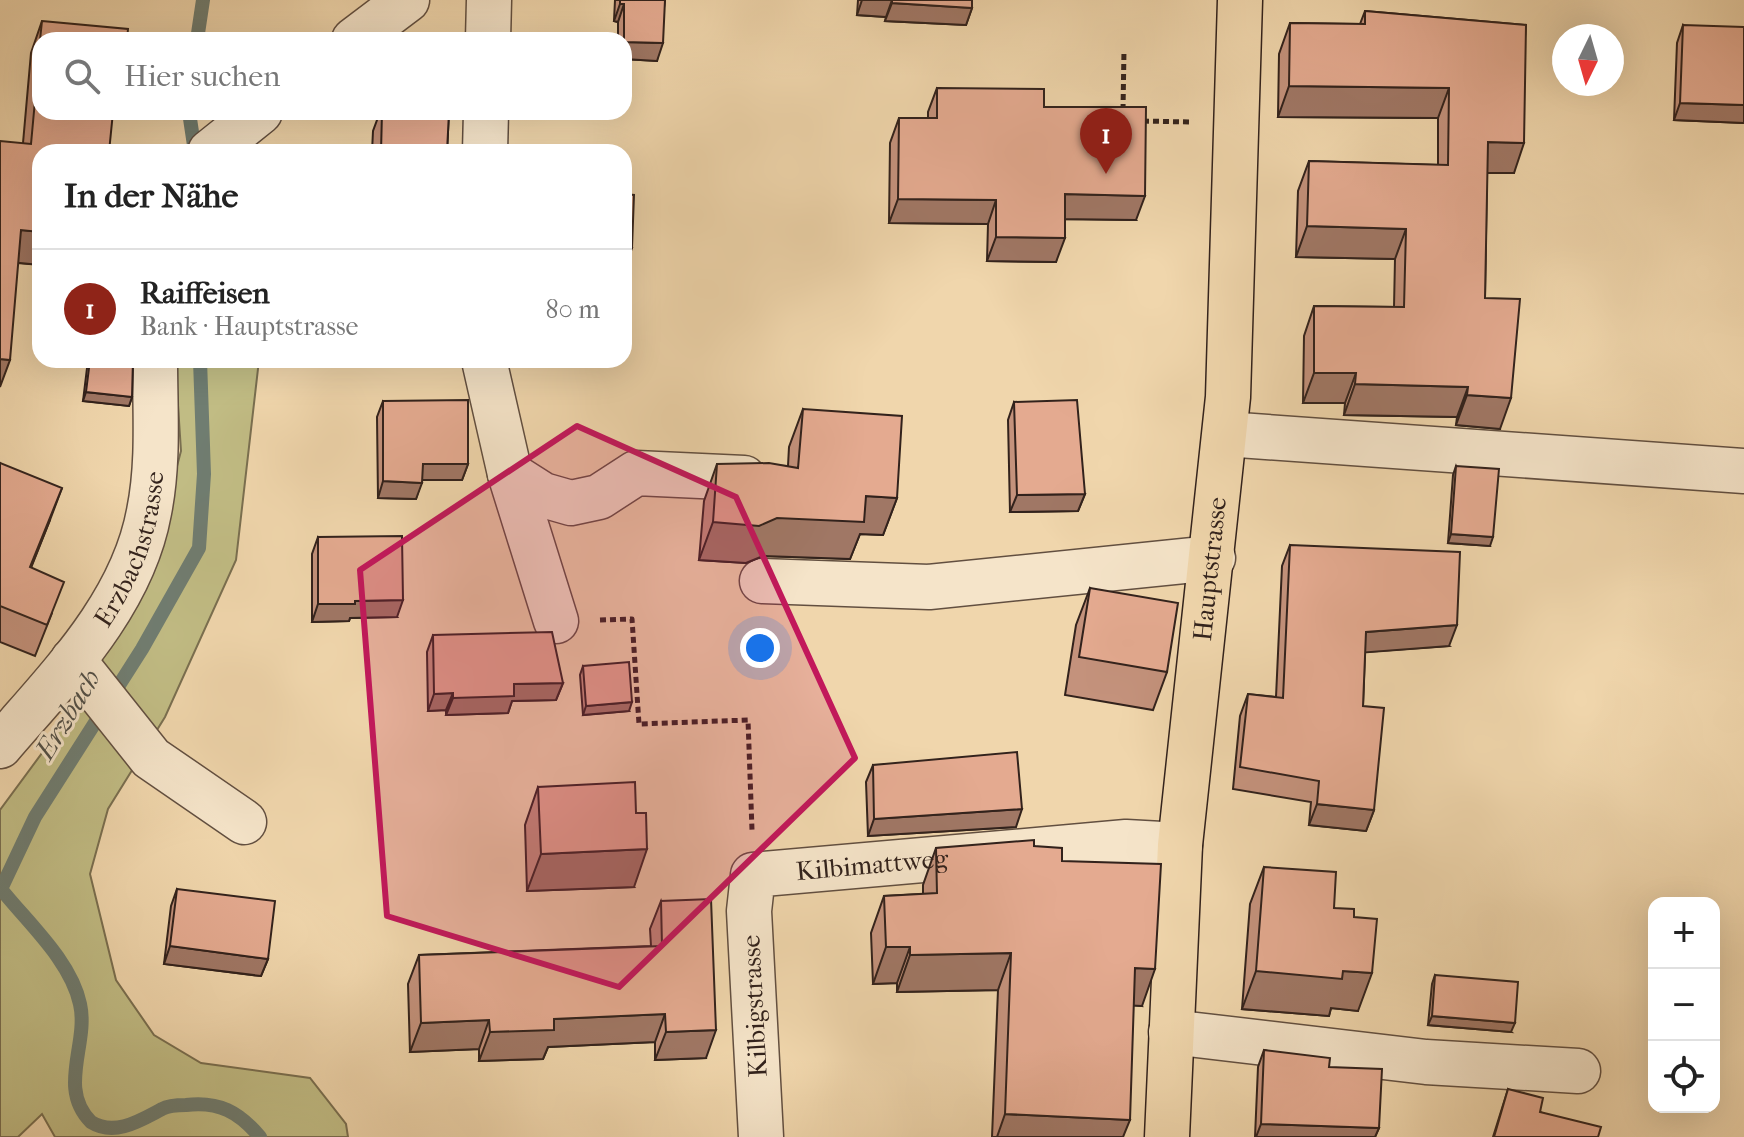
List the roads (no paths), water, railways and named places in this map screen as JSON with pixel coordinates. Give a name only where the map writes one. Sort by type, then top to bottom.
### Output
[{"type":"main road","name":"Hauptstrasse","points":[[1167,1137],[1180,845],[1225,434],[1240,0]]},
{"type":"street","points":[[365,32],[407,0]]},
{"type":"street","points":[[488,32],[489,0]]},
{"type":"street","points":[[219,144],[250,120]]},
{"type":"street","points":[[485,144],[486,120]]},
{"type":"street","name":"Erzbachstrasse","points":[[0,746],[95,688],[99,626],[134,565],[149,515],[155,474],[155,368]]},
{"type":"street","points":[[486,368],[510,474],[556,621]]},
{"type":"street","points":[[1225,434],[1744,471]]},
{"type":"street","points":[[510,474],[543,495],[571,503],[599,497],[636,473],[744,478]]},
{"type":"street","points":[[762,581],[929,587],[1213,558]]},
{"type":"street","points":[[95,688],[151,758],[244,822]]},
{"type":"street","name":"Kilbimattweg","points":[[753,875],[1126,842],[1180,845]]},
{"type":"street","name":"Kilbigstrasse","points":[[753,875],[749,911],[761,1137]]},
{"type":"street","points":[[1171,1032],[1426,1062],[1578,1071]]},
{"type":"waterway","name":"Erzbach","points":[[198,32],[203,0]]},
{"type":"waterway","name":"Erzbach","points":[[190,120],[194,144]]},
{"type":"waterway","name":"Erzbach","points":[[200,368],[204,474],[199,548],[142,649],[35,817],[1,889],[58,958],[75,988],[82,1019],[76,1095],[81,1109],[91,1122],[109,1128],[118,1127],[137,1122],[168,1107],[198,1104],[228,1110],[260,1137]]},
{"type":"place","name":"Raiffeisen","points":[[1106,174]]}]
